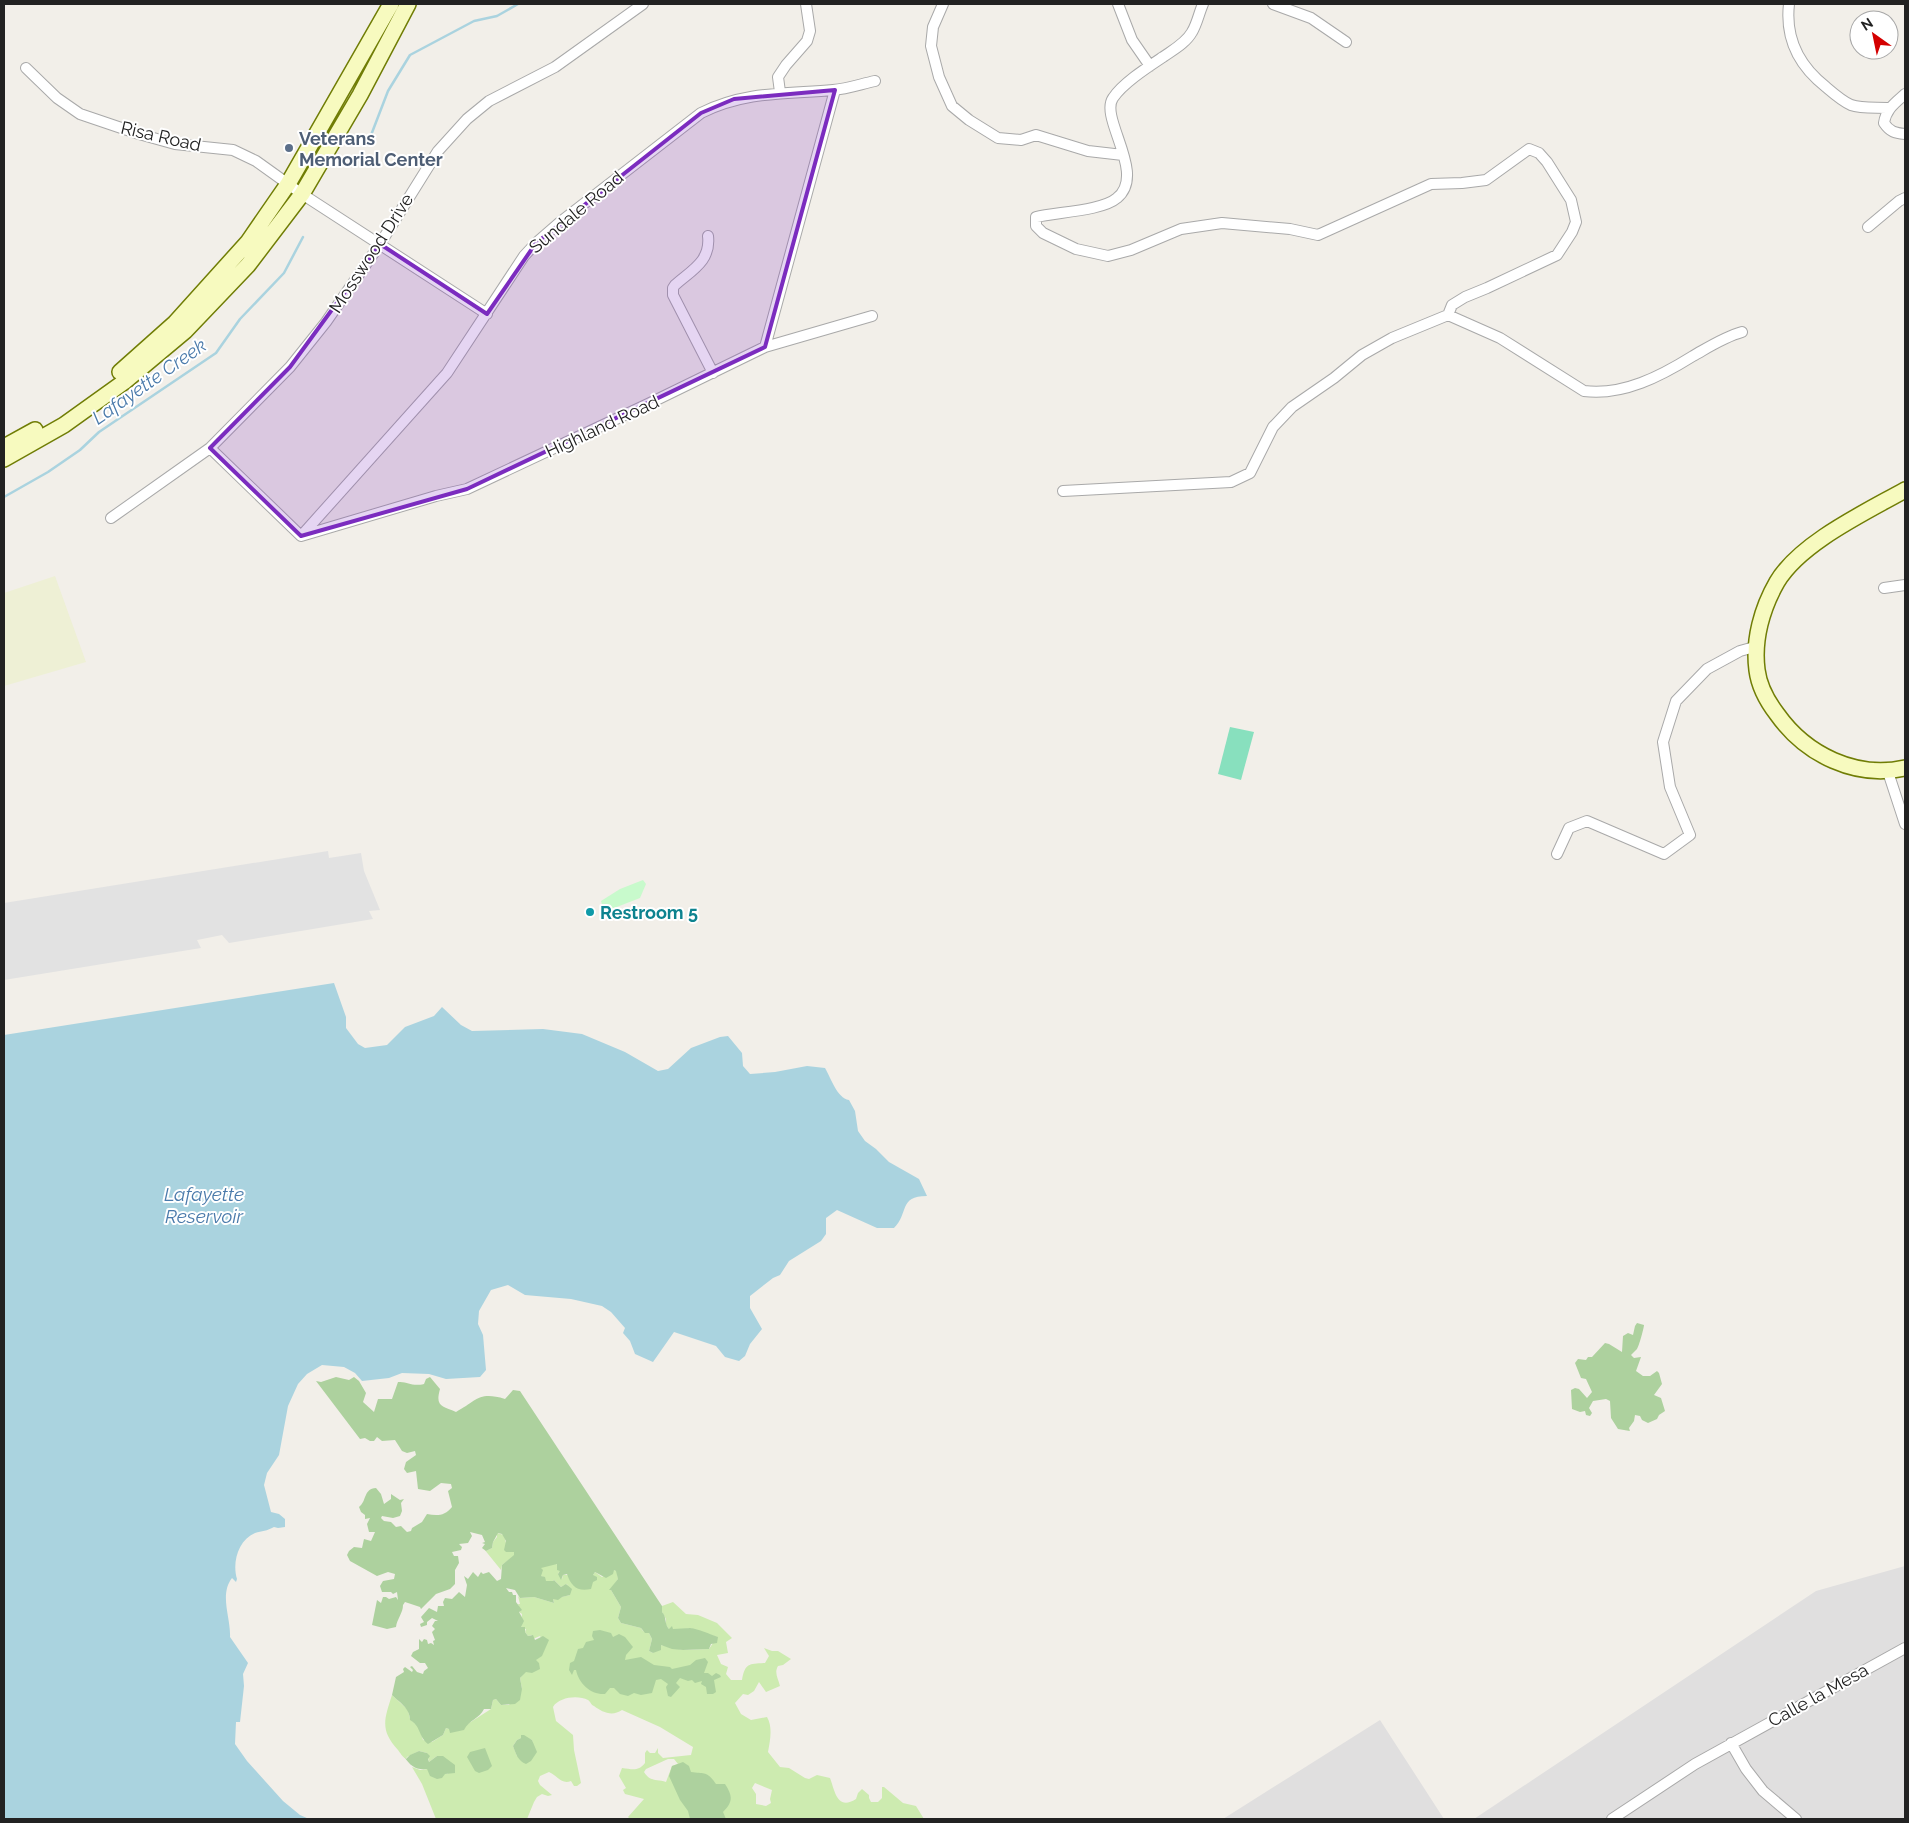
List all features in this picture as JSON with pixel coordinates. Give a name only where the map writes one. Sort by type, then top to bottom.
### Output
[{"type":"main road","points":[[4,447],[57,418],[118,374],[175,323],[236,257],[288,184],[391,4]]},
{"type":"main road","points":[[4,459],[64,425],[124,382],[185,331],[248,265],[302,194],[360,95],[408,4]]},
{"type":"main road","points":[[1905,490],[1839,528],[1796,558],[1778,581],[1764,608],[1759,627],[1757,670],[1763,691],[1772,708],[1792,734],[1809,747],[1852,768],[1888,772],[1905,768]]},
{"type":"street","name":"Mosswood Drive","points":[[111,518],[210,448],[290,367],[326,322],[380,244],[438,151],[467,118],[489,101],[554,68],[642,4]]},
{"type":"street","points":[[780,92],[778,78],[806,41],[810,31],[806,4]]},
{"type":"street","points":[[943,4],[932,27],[931,46],[939,77],[952,106],[969,120],[998,138],[1021,140],[1036,136],[1088,151],[1123,156]]},
{"type":"street","points":[[1118,4],[1132,40],[1150,66]]},
{"type":"street","points":[[1063,491],[1231,482],[1250,473],[1273,427],[1292,407],[1334,378],[1362,355],[1392,338],[1448,315],[1452,305],[1465,296],[1487,288],[1557,255],[1572,232],[1576,222],[1572,200],[1539,153],[1529,149],[1486,180],[1431,184],[1318,235],[1290,229],[1222,223],[1181,229],[1131,250],[1108,256],[1076,249],[1043,233],[1036,226],[1036,217],[1095,208],[1117,198],[1128,183],[1123,156],[1110,110],[1112,99],[1192,33],[1203,4]]},
{"type":"street","points":[[1273,4],[1311,18],[1346,42]]},
{"type":"street","points":[[1790,4],[1789,30],[1794,49],[1805,68],[1834,94],[1852,105],[1889,108]]},
{"type":"street","name":"Risa Road","points":[[26,68],[57,98],[80,114],[175,144],[233,150],[256,161],[302,194],[487,314]]},
{"type":"street","name":"Sundale Road","points":[[301,536],[448,373],[524,256],[536,243],[701,113],[734,99],[780,92],[835,90],[875,82]]},
{"type":"street","points":[[765,347],[835,90]]},
{"type":"street","points":[[1905,94],[1889,108],[1885,114],[1884,123],[1888,130],[1905,134]]},
{"type":"street","points":[[1868,228],[1905,198]]},
{"type":"street","points":[[708,236],[708,251],[704,260],[675,285],[673,295],[713,373]]},
{"type":"street","points":[[1448,315],[1500,338],[1584,391],[1599,393],[1622,388],[1667,372],[1726,336],[1742,332]]},
{"type":"street","name":"Highland Road","points":[[301,536],[442,494],[467,489],[765,347],[872,316]]},
{"type":"street","points":[[210,448],[301,536]]},
{"type":"street","points":[[1884,588],[1905,585]]},
{"type":"street","points":[[1557,854],[1569,828],[1587,821],[1664,854],[1690,835],[1670,787],[1663,742],[1676,701],[1707,669],[1740,651],[1758,646]]},
{"type":"street","points":[[1888,772],[1905,824]]},
{"type":"street","name":"Calle la Mesa","points":[[1612,1819],[1695,1764],[1905,1648]]},
{"type":"street","points":[[1731,1743],[1746,1769],[1763,1791],[1796,1819]]},
{"type":"highlighted area","points":[[835,90],[765,347],[467,489],[301,536],[210,448],[290,367],[380,244],[487,314],[536,243],[701,113],[734,99]]},
{"type":"shaded area","points":[[328,851],[329,858],[361,853],[364,871],[380,910],[369,911],[373,919],[229,943],[222,935],[197,940],[201,948],[4,980],[4,903]]},
{"type":"shaded area","points":[[1905,1566],[1905,1819],[1474,1819],[1816,1591]]},
{"type":"shaded area","points":[[1380,1720],[1444,1819],[1223,1819]]},
{"type":"green space","points":[[55,576],[86,662],[4,686],[4,593]]},
{"type":"green space","points":[[1230,727],[1254,732],[1241,780],[1218,774]]},
{"type":"green space","points":[[643,880],[646,884],[640,898],[609,910],[603,908],[601,901],[620,889]]},
{"type":"green space","points":[[1637,1323],[1644,1325],[1638,1347],[1631,1355],[1634,1358],[1641,1357],[1636,1371],[1643,1376],[1650,1376],[1657,1371],[1659,1373],[1662,1384],[1654,1395],[1661,1398],[1665,1411],[1657,1419],[1648,1423],[1642,1420],[1640,1416],[1635,1415],[1634,1421],[1629,1428],[1630,1431],[1618,1429],[1611,1418],[1610,1401],[1606,1399],[1593,1401],[1589,1408],[1592,1413],[1590,1416],[1586,1415],[1585,1411],[1580,1412],[1572,1409],[1571,1390],[1579,1389],[1587,1398],[1592,1392],[1586,1379],[1581,1378],[1575,1363],[1578,1359],[1586,1360],[1588,1357],[1592,1357],[1605,1343],[1622,1352],[1623,1336],[1628,1333],[1633,1335]]},
{"type":"green space","points":[[336,1377],[349,1380],[354,1377],[359,1381],[366,1393],[363,1402],[374,1412],[378,1399],[392,1399],[398,1382],[420,1385],[424,1384],[426,1379],[430,1377],[440,1389],[439,1403],[443,1407],[456,1412],[478,1398],[489,1396],[505,1399],[513,1390],[520,1391],[662,1606],[662,1612],[669,1629],[672,1626],[673,1629],[697,1629],[718,1637],[717,1643],[711,1644],[709,1649],[683,1650],[661,1645],[661,1650],[653,1653],[649,1651],[652,1639],[649,1633],[645,1633],[641,1628],[621,1623],[618,1618],[621,1607],[611,1590],[609,1590],[618,1579],[616,1571],[614,1570],[613,1574],[606,1578],[595,1572],[593,1575],[597,1577],[597,1580],[593,1582],[591,1589],[582,1590],[570,1582],[567,1574],[563,1575],[561,1580],[557,1564],[541,1568],[543,1570],[541,1576],[545,1577],[546,1581],[554,1580],[561,1587],[566,1584],[572,1589],[570,1595],[558,1600],[553,1599],[554,1603],[534,1597],[520,1598],[515,1590],[506,1588],[513,1595],[516,1595],[516,1602],[522,1610],[519,1612],[524,1621],[521,1627],[525,1627],[525,1632],[528,1636],[533,1635],[535,1640],[543,1636],[549,1640],[542,1656],[536,1660],[539,1663],[540,1669],[532,1673],[526,1672],[520,1678],[522,1689],[520,1700],[515,1704],[501,1705],[496,1699],[493,1700],[491,1709],[484,1709],[464,1730],[450,1733],[449,1729],[446,1728],[443,1735],[428,1744],[414,1722],[410,1720],[406,1709],[392,1695],[396,1677],[404,1672],[403,1669],[405,1667],[412,1672],[413,1670],[410,1667],[412,1666],[417,1672],[423,1674],[428,1668],[425,1663],[420,1663],[411,1656],[413,1652],[419,1649],[419,1639],[422,1642],[424,1639],[427,1640],[428,1644],[434,1645],[433,1641],[435,1640],[432,1632],[435,1629],[432,1626],[435,1621],[438,1621],[432,1618],[427,1622],[427,1625],[421,1627],[420,1624],[424,1622],[421,1617],[429,1608],[437,1612],[438,1606],[444,1606],[445,1598],[452,1599],[459,1592],[465,1597],[467,1585],[464,1576],[468,1579],[473,1572],[478,1577],[481,1572],[483,1574],[489,1572],[497,1581],[501,1579],[502,1565],[514,1555],[514,1552],[506,1552],[504,1550],[506,1541],[502,1534],[498,1533],[492,1548],[486,1551],[482,1548],[485,1544],[482,1543],[485,1542],[482,1535],[470,1532],[472,1536],[468,1543],[459,1544],[462,1547],[461,1550],[452,1552],[454,1556],[458,1556],[459,1563],[455,1570],[455,1584],[450,1589],[436,1594],[421,1609],[405,1602],[396,1627],[387,1629],[372,1625],[377,1600],[381,1603],[383,1597],[389,1599],[396,1597],[398,1600],[397,1592],[393,1594],[391,1592],[382,1592],[380,1586],[383,1581],[394,1579],[395,1574],[388,1572],[377,1576],[350,1561],[347,1555],[354,1547],[362,1548],[364,1539],[371,1541],[375,1532],[369,1532],[367,1524],[370,1518],[365,1519],[365,1515],[359,1507],[367,1493],[376,1488],[381,1494],[384,1504],[391,1499],[391,1494],[400,1500],[404,1499],[401,1503],[402,1511],[400,1516],[393,1518],[382,1516],[381,1518],[384,1521],[391,1522],[396,1527],[401,1526],[407,1532],[422,1522],[427,1514],[441,1515],[447,1512],[452,1507],[448,1491],[452,1488],[451,1484],[441,1483],[430,1491],[418,1489],[416,1471],[407,1473],[404,1469],[406,1462],[416,1455],[415,1451],[407,1453],[402,1451],[395,1440],[382,1441],[377,1437],[374,1441],[365,1438],[360,1439],[316,1381],[321,1382]]},
{"type":"green space","points":[[497,1533],[504,1535],[508,1551],[514,1552],[515,1555],[502,1565],[501,1570],[484,1549],[486,1551],[492,1548]]},
{"type":"green space","points":[[556,1563],[561,1572],[558,1573],[562,1579],[563,1575],[593,1575],[595,1572],[602,1577],[614,1570],[617,1571],[618,1579],[611,1590],[621,1607],[618,1618],[621,1623],[641,1628],[649,1633],[652,1639],[649,1651],[653,1653],[661,1645],[683,1650],[709,1649],[717,1637],[689,1628],[683,1630],[669,1629],[662,1612],[662,1606],[673,1602],[686,1614],[698,1615],[717,1623],[732,1638],[726,1642],[728,1653],[717,1655],[721,1664],[728,1667],[726,1674],[731,1680],[742,1680],[746,1667],[765,1663],[769,1656],[764,1648],[778,1651],[791,1659],[778,1666],[776,1671],[780,1686],[766,1692],[759,1682],[754,1691],[748,1695],[743,1694],[735,1703],[741,1714],[751,1720],[767,1717],[770,1730],[768,1752],[780,1767],[789,1768],[809,1779],[817,1775],[830,1778],[835,1794],[845,1803],[856,1799],[862,1789],[869,1795],[871,1802],[878,1802],[882,1798],[882,1787],[884,1787],[903,1803],[916,1806],[924,1819],[630,1819],[628,1817],[644,1799],[625,1794],[623,1790],[626,1788],[619,1776],[622,1768],[640,1768],[645,1763],[645,1753],[647,1750],[650,1753],[655,1753],[658,1748],[658,1753],[663,1758],[691,1755],[693,1747],[660,1727],[622,1710],[615,1713],[607,1713],[593,1706],[584,1698],[574,1697],[564,1699],[553,1707],[556,1721],[573,1735],[581,1783],[574,1786],[571,1781],[564,1782],[549,1772],[540,1776],[538,1781],[540,1785],[552,1795],[542,1794],[537,1797],[527,1819],[436,1819],[422,1784],[412,1767],[448,1774],[437,1756],[429,1762],[427,1753],[419,1751],[406,1759],[392,1743],[385,1724],[392,1695],[408,1710],[410,1719],[419,1727],[423,1740],[432,1742],[443,1735],[446,1728],[466,1725],[491,1709],[493,1700],[496,1699],[501,1705],[509,1705],[522,1689],[520,1678],[544,1650],[545,1645],[540,1636],[533,1639],[532,1635],[528,1636],[525,1632],[526,1629],[521,1628],[522,1614],[519,1612],[518,1596],[520,1598],[534,1597],[554,1603],[553,1599],[570,1595],[567,1584],[561,1587],[554,1580],[545,1581],[541,1576],[541,1567]],"holes":[[[521,1738],[532,1740],[534,1748],[517,1756],[513,1746]],[[668,1759],[674,1759],[678,1764],[672,1766],[666,1782],[649,1777],[644,1772],[646,1769]],[[755,1783],[772,1790],[771,1803],[766,1806],[756,1804],[756,1794],[752,1788]]]},
{"type":"green space","points":[[600,1630],[611,1633],[613,1637],[619,1634],[625,1637],[633,1647],[626,1655],[625,1660],[641,1657],[654,1665],[670,1667],[672,1669],[690,1665],[696,1660],[705,1658],[708,1662],[704,1673],[712,1676],[716,1673],[721,1677],[714,1680],[716,1692],[707,1694],[706,1687],[701,1684],[702,1681],[695,1683],[692,1680],[688,1681],[680,1678],[676,1683],[680,1687],[671,1697],[668,1696],[666,1687],[668,1684],[661,1679],[656,1680],[652,1693],[641,1695],[634,1693],[628,1696],[620,1694],[614,1688],[610,1688],[605,1694],[590,1691],[580,1680],[576,1670],[574,1670],[572,1675],[569,1670],[570,1663],[574,1661],[578,1649],[583,1648],[586,1642],[594,1640],[592,1636],[593,1631]]},
{"type":"green space","points":[[521,1735],[532,1740],[537,1752],[531,1761],[526,1764],[519,1759],[513,1746],[521,1738]]},
{"type":"green space","points":[[485,1748],[492,1766],[488,1770],[479,1773],[475,1771],[467,1757],[470,1752]]},
{"type":"green space","points":[[419,1751],[430,1756],[429,1762],[437,1756],[443,1756],[455,1765],[455,1773],[445,1774],[442,1778],[437,1779],[430,1776],[427,1769],[414,1767],[409,1763],[404,1757],[406,1759]]},
{"type":"green space","points":[[683,1762],[689,1766],[691,1772],[705,1774],[716,1784],[725,1784],[731,1795],[729,1805],[723,1812],[726,1819],[690,1819],[688,1811],[680,1800],[669,1776],[672,1766]]},
{"type":"water","name":"Lafayette Reservoir","points":[[334,983],[346,1017],[346,1028],[358,1044],[365,1048],[387,1045],[405,1027],[434,1016],[442,1007],[461,1025],[472,1031],[543,1029],[582,1034],[625,1052],[658,1071],[668,1069],[691,1048],[720,1037],[728,1036],[742,1053],[743,1066],[750,1074],[807,1066],[825,1068],[841,1096],[849,1100],[855,1111],[858,1131],[865,1141],[889,1162],[919,1179],[927,1196],[918,1197],[908,1202],[899,1223],[894,1228],[877,1228],[837,1210],[826,1218],[826,1234],[821,1241],[789,1261],[780,1275],[773,1278],[750,1296],[750,1308],[762,1329],[750,1344],[745,1356],[739,1361],[725,1357],[716,1346],[674,1332],[653,1362],[635,1354],[630,1341],[623,1333],[625,1328],[611,1312],[602,1306],[571,1299],[525,1295],[508,1285],[491,1290],[479,1311],[478,1324],[483,1335],[486,1370],[480,1377],[446,1379],[429,1374],[402,1373],[389,1378],[362,1381],[355,1373],[344,1367],[322,1365],[307,1374],[298,1384],[288,1406],[279,1455],[267,1473],[264,1485],[271,1512],[279,1514],[285,1519],[285,1527],[274,1527],[255,1533],[244,1541],[236,1559],[236,1582],[232,1578],[226,1592],[226,1607],[230,1637],[248,1663],[243,1674],[244,1686],[240,1722],[236,1722],[235,1744],[247,1761],[283,1801],[300,1815],[309,1819],[4,1819],[4,1035]]},
{"type":"waterway","name":"Lafayette Creek","points":[[368,143],[388,91],[410,55],[474,21],[497,16],[518,4]]},
{"type":"waterway","name":"Lafayette Creek","points":[[4,497],[48,472],[80,450],[99,432],[216,353],[240,319],[284,273],[303,237]]},
{"type":"place","name":"Veterans Memorial Center","points":[[289,148]]},
{"type":"place","name":"Restroom 5","points":[[590,912]]}]
